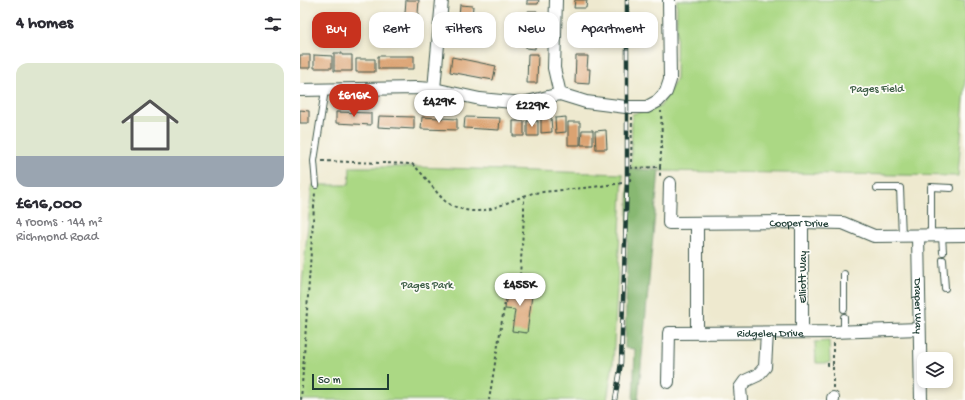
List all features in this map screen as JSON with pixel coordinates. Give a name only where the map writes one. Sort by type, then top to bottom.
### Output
[{"type":"street","points":[[434,89],[442,0]]},
{"type":"street","points":[[556,0],[554,68],[560,94]]},
{"type":"street","points":[[300,90],[417,88],[434,89],[480,99],[522,102],[560,94],[586,102],[626,107],[647,107],[658,101],[666,92],[670,80],[669,0]]},
{"type":"street","name":"Cooper Drive","points":[[665,184],[669,223],[843,223],[874,236],[965,235]]},
{"type":"street","name":"Elliott Way","points":[[802,222],[802,332]]},
{"type":"street","points":[[697,223],[697,332]]},
{"type":"street","name":"Draper Way","points":[[918,236],[921,400]]},
{"type":"street","name":"Ridgeley Drive","points":[[668,382],[669,334],[697,332],[767,333],[919,329]]},
{"type":"street","points":[[741,400],[740,388],[746,381],[758,375],[765,367],[767,333]]},
{"type":"lane","points":[[316,185],[314,161],[325,90]]},
{"type":"lane","points":[[943,252],[937,236],[932,186],[951,188]]},
{"type":"lane","points":[[877,188],[900,188],[902,236]]},
{"type":"lane","points":[[943,260],[945,288]]},
{"type":"lane","points":[[844,274],[844,309]]},
{"type":"lane","points":[[838,332],[844,317]]},
{"type":"path","points":[[658,101],[661,108],[662,121],[660,167],[665,184]]},
{"type":"path","points":[[314,161],[412,164],[449,204],[469,211],[489,211],[533,193],[630,182],[632,114]]},
{"type":"path","points":[[631,168],[660,167]]},
{"type":"path","points":[[301,400],[316,185]]},
{"type":"path","points":[[489,400],[507,290],[512,282],[520,275],[524,196]]},
{"type":"path","points":[[833,399],[833,365],[838,332]]},
{"type":"path","points":[[828,363],[828,365],[833,365]]},
{"type":"green space","name":"Pages Field","points":[[677,0],[965,0],[965,86],[958,176],[660,171],[660,167],[631,168],[632,114],[660,107],[676,80]]},
{"type":"green space","name":"Pages Park","points":[[350,167],[415,167],[623,174],[613,363],[607,400],[300,400],[300,305],[312,185],[349,185]]},
{"type":"green space","points":[[629,169],[659,170],[638,400],[633,400],[635,349],[625,348]]},
{"type":"green space","points":[[829,341],[830,363],[816,363],[815,342]]},
{"type":"building","points":[[406,0],[419,0],[418,12],[405,12]]},
{"type":"building","points":[[527,0],[539,0],[538,4],[527,4]]},
{"type":"building","points":[[575,0],[587,0],[586,8],[574,8]]},
{"type":"building","points":[[460,5],[473,6],[472,12],[459,12]]},
{"type":"building","points":[[334,53],[352,55],[352,71],[334,71]]},
{"type":"building","points":[[528,54],[538,54],[537,83],[527,83]]},
{"type":"building","points":[[300,55],[310,55],[310,68],[300,68]]},
{"type":"building","points":[[314,55],[332,56],[332,68],[314,68]]},
{"type":"building","points":[[378,56],[414,56],[414,69],[378,69]]},
{"type":"building","points":[[576,56],[588,56],[587,69],[590,69],[589,84],[575,83]]},
{"type":"building","points":[[452,57],[496,66],[493,80],[450,72]]},
{"type":"building","points":[[356,59],[375,59],[375,72],[356,72]]},
{"type":"building","points":[[300,110],[309,111],[309,123],[300,123]]},
{"type":"building","points":[[336,112],[371,113],[371,125],[336,123]]},
{"type":"building","points":[[379,116],[414,117],[414,129],[378,127]]},
{"type":"building","points":[[422,117],[457,119],[457,130],[421,129]]},
{"type":"building","points":[[465,117],[500,118],[499,130],[464,128]]},
{"type":"building","points":[[541,117],[551,117],[552,132],[541,133]]},
{"type":"building","points":[[566,117],[566,132],[556,133],[555,118]]},
{"type":"building","points":[[513,121],[524,121],[524,136],[513,136]]},
{"type":"building","points":[[527,121],[538,121],[538,136],[527,136]]},
{"type":"building","points":[[568,122],[580,122],[580,145],[568,145]]},
{"type":"building","points":[[582,130],[593,130],[593,145],[581,145]]},
{"type":"building","points":[[606,130],[607,149],[596,149],[595,131]]},
{"type":"building","points":[[513,285],[533,288],[527,333],[512,331],[515,310],[505,309],[507,290],[513,290]]},
{"type":"railway","points":[[615,400],[621,363],[627,182],[627,0]]}]
